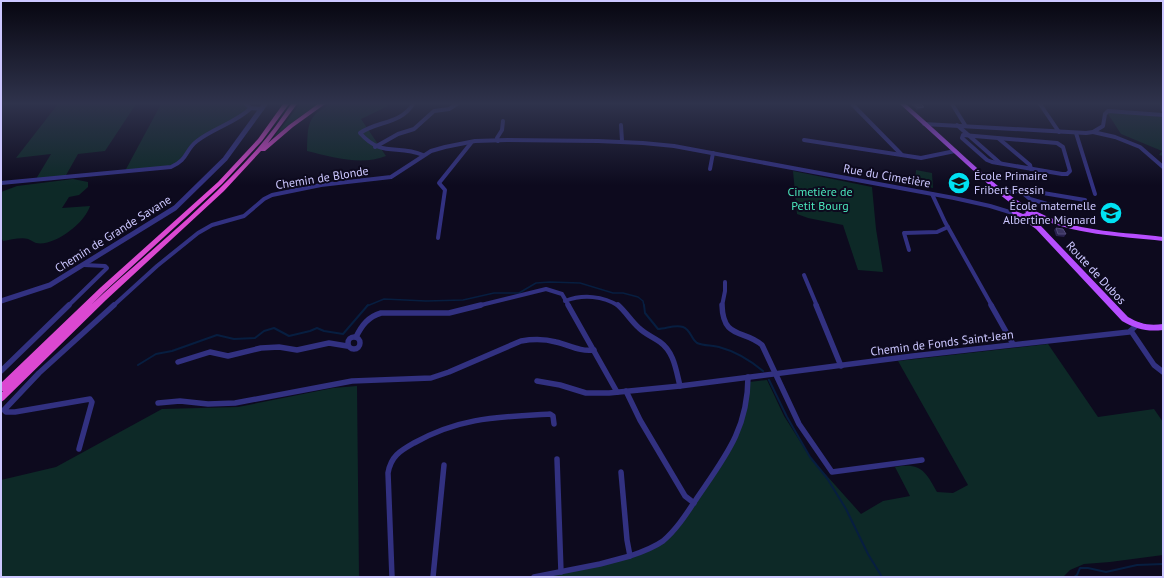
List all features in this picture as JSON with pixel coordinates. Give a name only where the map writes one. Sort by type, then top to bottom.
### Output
[{"type":"highway","points":[[1,388],[102,290],[220,183],[269,131]]},
{"type":"highway","points":[[242,168],[270,131]]},
{"type":"highway","points":[[1,398],[101,299],[204,206],[242,168],[285,131]]},
{"type":"main road","points":[[932,131],[1001,193],[1015,209],[1026,214],[1083,228],[1163,239]]},
{"type":"main road","name":"Route de Dubos","points":[[1026,214],[1134,329]]},
{"type":"main road","points":[[1134,329],[1163,327]]},
{"type":"street","points":[[1,183],[171,167],[180,164],[195,143],[217,131]]},
{"type":"street","name":"Chemin de Grande Savane","points":[[1,301],[39,290],[84,265],[175,208],[225,159],[245,131]]},
{"type":"street","points":[[363,131],[360,132],[361,135],[375,147],[384,150],[412,151],[422,155]]},
{"type":"street","points":[[375,147],[398,134],[408,131]]},
{"type":"street","points":[[498,140],[497,138],[501,131]]},
{"type":"street","points":[[621,131],[622,141]]},
{"type":"street","points":[[879,131],[902,155]]},
{"type":"street","points":[[961,131],[966,136],[1050,141],[1060,144],[1063,147],[1070,171],[1068,174],[1062,174],[987,160],[962,138],[966,136]]},
{"type":"street","points":[[1045,131],[1076,133],[1093,132],[1115,137],[1140,147],[1163,167]]},
{"type":"street","points":[[1076,133],[1095,194]]},
{"type":"street","points":[[998,138],[1030,165],[1031,168]]},
{"type":"street","name":"Chemin de Blonde","points":[[79,449],[92,402],[90,399],[15,412],[6,412],[4,410],[5,407],[39,373],[157,266],[207,227],[244,216],[264,199],[272,195],[321,185],[391,177],[400,174],[422,155],[444,147],[498,140],[622,141],[662,144],[826,175]]},
{"type":"street","points":[[804,140],[926,158],[955,151]]},
{"type":"street","points":[[438,238],[445,190],[439,183],[471,143]]},
{"type":"street","points":[[710,169],[713,153]]},
{"type":"street","name":"Rue du Cimetière","points":[[826,175],[990,206],[1015,209]]},
{"type":"street","points":[[1001,193],[1019,190],[1032,190],[1085,200]]},
{"type":"street","points":[[1019,190],[1030,199],[1061,208]]},
{"type":"street","points":[[932,194],[934,202],[938,206],[948,227],[1013,344]]},
{"type":"street","name":"Rue du Cimetière","points":[[990,206],[1015,209]]},
{"type":"street","points":[[909,250],[904,233],[937,232],[948,227]]},
{"type":"street","points":[[1,371],[107,268],[105,266],[84,265]]},
{"type":"street","points":[[804,275],[841,366]]},
{"type":"street","points":[[725,282],[725,292],[722,297],[723,312],[728,326],[731,331],[757,339],[762,345],[799,424],[832,472],[922,460]]},
{"type":"street","points":[[346,346],[348,340],[356,337],[368,317],[381,313],[449,313],[546,289],[562,294],[617,392]]},
{"type":"street","points":[[565,301],[580,296],[588,296],[616,304],[624,309],[639,328],[662,343],[668,349],[672,357],[680,386]]},
{"type":"street","points":[[1134,329],[1154,365],[1163,372]]},
{"type":"street","name":"Chemin de Fonds Saint-Jean","points":[[537,381],[560,385],[586,393],[617,392],[680,386],[1134,329]]},
{"type":"street","points":[[178,362],[210,352],[228,356],[261,348],[279,347],[297,350],[329,343],[346,346],[351,349],[358,346],[361,341],[356,337]]},
{"type":"street","points":[[158,403],[180,401],[208,404],[235,403],[352,381],[431,378],[449,372],[520,341],[530,339],[553,341],[588,351],[594,350]]},
{"type":"street","points":[[534,577],[600,564],[630,556],[641,552],[666,538],[694,503],[730,450],[739,432],[750,390],[748,377]]},
{"type":"street","points":[[626,391],[634,409],[685,496],[694,503]]},
{"type":"street","points":[[392,577],[388,473],[390,461],[395,455],[427,435],[452,425],[476,420],[550,414],[553,416],[554,424]]},
{"type":"street","points":[[557,460],[560,572]]},
{"type":"street","points":[[433,577],[444,464]]},
{"type":"street","points":[[621,472],[627,540],[630,556]]},
{"type":"green space","points":[[37,131],[118,131],[105,151],[78,154],[65,177],[36,179],[51,154],[16,158]]},
{"type":"green space","points":[[147,131],[214,131],[195,143],[186,158],[171,167],[125,171]]},
{"type":"green space","points":[[308,131],[369,131],[386,156],[367,160],[346,160],[307,151]]},
{"type":"green space","points":[[1119,131],[1163,131],[1163,156],[1159,155],[1162,151],[1121,134]]},
{"type":"green space","points":[[916,170],[932,173],[933,188],[915,184]]},
{"type":"green space","name":"Cimetière de Petit Bourg","points":[[793,171],[872,187],[876,229],[883,272],[858,270],[843,225],[808,218],[797,214]]},
{"type":"green space","points":[[73,179],[88,182],[88,187],[79,195],[69,197],[62,208],[90,206],[82,220],[60,238],[51,241],[36,243],[29,239],[19,238],[3,241],[1,237],[1,192],[17,186]]},
{"type":"green space","points":[[1048,344],[1098,417],[1154,409],[1163,422],[1163,555],[1084,564],[1070,570],[1063,577],[534,577],[600,564],[659,544],[675,528],[739,432],[749,382],[767,380],[784,416],[810,457],[861,514],[883,501],[910,496],[895,467],[917,467],[926,474],[937,492],[953,493],[968,485],[898,361]]},
{"type":"green space","points":[[357,386],[359,577],[1,577],[1,480],[56,467],[162,409],[238,407],[333,388]]},
{"type":"building","points":[[1056,228],[1063,229],[1066,234],[1058,234]]},
{"type":"waterway","points":[[367,306],[384,299],[426,301],[463,300],[494,293],[519,293],[536,283],[550,282],[580,283],[613,293],[623,293],[638,297],[643,301],[644,306]]},
{"type":"waterway","points":[[644,305],[645,313],[658,329],[677,326],[686,328],[697,343],[731,351],[748,360],[763,371]]},
{"type":"waterway","points":[[138,365],[156,354],[172,351],[217,335],[234,339],[255,338],[264,331],[274,328],[289,336],[317,328],[324,331],[343,334],[367,306]]},
{"type":"waterway","points":[[769,380],[787,417],[810,457],[827,478],[846,509],[868,554],[882,577]]},
{"type":"waterway","points":[[1074,577],[1077,575],[1080,568],[1088,568],[1106,572],[1137,565],[1163,564]]},
{"type":"place","name":"École Primaire Fribert Fessin","points":[[959,183]]},
{"type":"place","name":"École maternelle Albertine Mignard","points":[[1111,213]]}]
